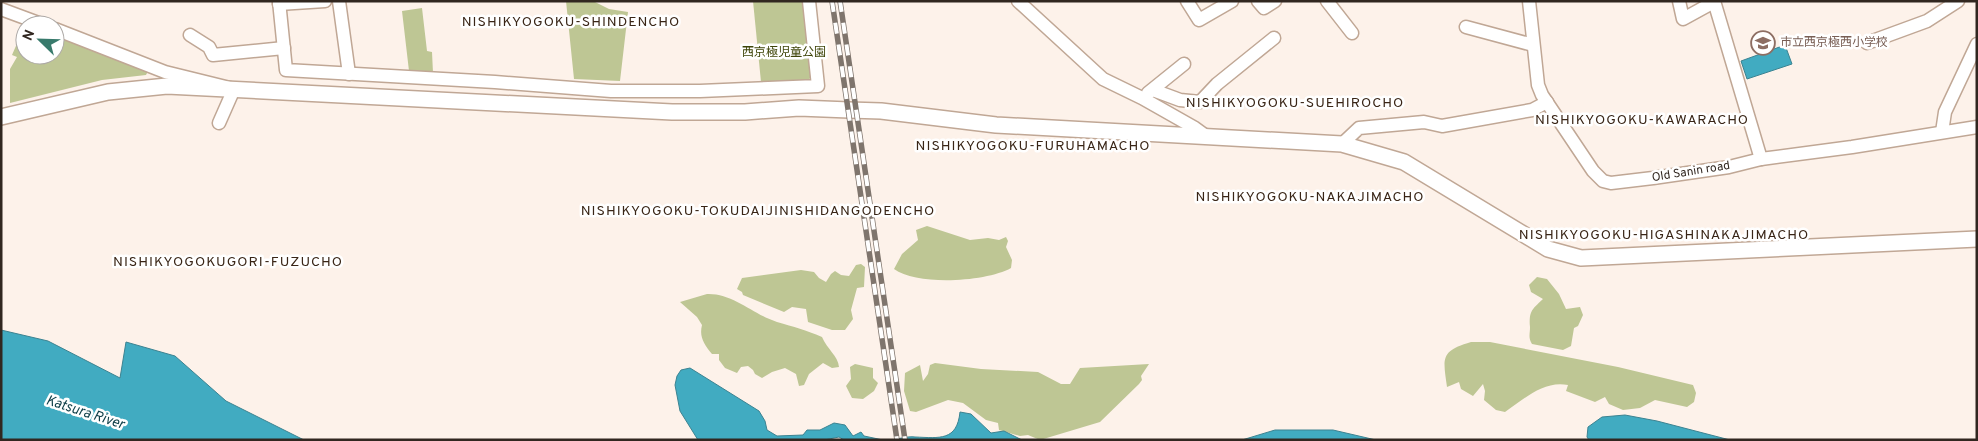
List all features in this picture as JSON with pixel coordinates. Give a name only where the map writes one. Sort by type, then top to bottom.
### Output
[{"type":"street","points":[[325,1],[279,3],[286,70],[611,91],[818,86],[809,1]]},
{"type":"street","points":[[339,1],[349,74]]},
{"type":"street","points":[[1018,1],[1103,79],[1147,94],[1180,100],[1200,102],[1217,84],[1274,38]]},
{"type":"street","points":[[1187,1],[1199,20],[1232,1]]},
{"type":"street","points":[[1258,1],[1264,8],[1275,1]]},
{"type":"street","points":[[1327,1],[1352,33]]},
{"type":"street","name":"Old Sanin road","points":[[1529,1],[1538,85],[1547,102],[1593,171],[1603,181],[1611,183],[1653,178],[1729,167],[1761,159],[1977,127]]},
{"type":"street","points":[[1679,1],[1683,19],[1714,2],[1761,159]]},
{"type":"street","points":[[1867,43],[1927,21],[1958,1]]},
{"type":"street","points":[[1,9],[17,15]]},
{"type":"street","points":[[1466,27],[1533,45]]},
{"type":"street","points":[[65,33],[166,72],[234,89]]},
{"type":"street","points":[[190,36],[209,47],[213,55],[284,48]]},
{"type":"street","points":[[1942,132],[1945,112],[1977,44]]},
{"type":"street","points":[[1147,94],[1184,64]]},
{"type":"street","points":[[1,117],[108,92],[167,86],[311,95],[672,112],[745,112],[799,108],[882,112],[996,125],[1342,144],[1404,162],[1548,248],[1581,258],[1977,239]]},
{"type":"street","points":[[219,123],[234,89]]},
{"type":"street","points":[[1147,94],[1206,136]]},
{"type":"street","points":[[1342,144],[1359,128],[1424,122],[1442,126],[1532,110],[1547,102]]},
{"type":"green space","points":[[566,1],[593,1],[609,9],[628,12],[620,81],[574,79]]},
{"type":"green space","name":"西京極児童公園","points":[[753,1],[803,1],[812,74],[809,80],[761,82]]},
{"type":"green space","points":[[422,8],[427,51],[432,52],[433,73],[409,71],[402,11]]},
{"type":"green space","points":[[65,39],[149,69],[146,75],[102,80],[10,103],[10,69],[15,60],[15,65],[65,65]]},
{"type":"green space","points":[[927,226],[970,240],[988,238],[999,240],[1006,237],[1008,241],[1006,247],[1012,260],[1011,268],[1000,273],[952,280],[918,278],[894,269],[902,254],[918,240],[916,230]]},
{"type":"green space","points":[[861,264],[865,267],[864,287],[857,288],[851,310],[853,319],[845,330],[832,330],[808,322],[806,309],[792,307],[784,312],[743,295],[737,289],[742,278],[801,270],[814,272],[826,282],[835,271],[841,275],[849,276],[856,265]]},
{"type":"green space","points":[[1537,277],[1547,279],[1559,294],[1566,309],[1580,307],[1583,315],[1578,326],[1574,328],[1571,346],[1563,350],[1532,344],[1530,340],[1531,314],[1533,309],[1543,299],[1531,292],[1529,285]]},
{"type":"green space","points":[[707,294],[726,297],[768,319],[822,337],[837,359],[839,367],[832,368],[823,363],[809,374],[804,385],[799,386],[796,374],[785,368],[772,372],[762,378],[755,374],[748,366],[741,367],[737,373],[725,368],[719,360],[719,354],[712,354],[705,344],[701,333],[702,325],[697,317],[680,302]]},
{"type":"green space","points":[[1471,342],[1490,342],[1618,367],[1693,385],[1696,393],[1694,402],[1687,407],[1655,400],[1640,408],[1623,410],[1609,404],[1605,397],[1595,402],[1566,391],[1568,385],[1559,384],[1543,388],[1527,396],[1505,412],[1496,410],[1484,400],[1485,391],[1483,384],[1473,396],[1461,389],[1459,382],[1447,387],[1446,357],[1454,349]]},
{"type":"green space","points":[[935,363],[981,369],[1038,372],[1061,384],[1070,384],[1080,368],[1149,364],[1141,376],[1142,380],[1139,384],[1100,422],[1040,440],[1028,435],[1020,436],[999,430],[998,423],[986,420],[963,403],[948,400],[916,412],[910,411],[904,391],[905,373],[920,365],[923,381],[928,374],[930,365]]},
{"type":"green space","points":[[855,364],[873,368],[873,378],[878,383],[874,391],[863,399],[852,398],[846,386],[851,379],[850,367]]},
{"type":"water","points":[[1785,45],[1792,64],[1747,79],[1741,61]]},
{"type":"water","name":"Katsura River","points":[[1,330],[48,341],[120,378],[126,342],[175,356],[226,401],[304,440],[1,440]]},
{"type":"water","points":[[690,368],[759,411],[765,421],[767,430],[777,436],[803,435],[807,430],[820,430],[834,423],[845,425],[853,436],[861,432],[864,436],[883,440],[844,440],[839,437],[824,440],[698,440],[680,411],[675,385],[681,370]]},
{"type":"water","points":[[960,412],[971,414],[991,433],[1004,431],[1022,440],[891,440],[909,437],[932,438],[946,436],[955,428]]},
{"type":"water","points":[[1625,415],[1657,421],[1730,440],[1589,440],[1587,437],[1588,427],[1602,417]]},
{"type":"water","points":[[1275,430],[1333,430],[1376,440],[1242,440]]},
{"type":"railway","points":[[832,1],[897,440]]},
{"type":"railway","points":[[840,1],[905,440]]},
{"type":"place","name":"市立西京極西小学校","points":[[1763,43]]},
{"type":"district","name":"NISHIKYOGOKU-SHINDENCHO","points":[[571,22]]},
{"type":"district","name":"NISHIKYOGOKU-SUEHIROCHO","points":[[1295,103]]},
{"type":"district","name":"NISHIKYOGOKU-KAWARACHO","points":[[1642,120]]},
{"type":"district","name":"NISHIKYOGOKU-FURUHAMACHO","points":[[1033,146]]},
{"type":"district","name":"NISHIKYOGOKU-NAKAJIMACHO","points":[[1310,197]]},
{"type":"district","name":"NISHIKYOGOKU-TOKUDAIJINISHIDANGODENCHO","points":[[758,211]]},
{"type":"district","name":"NISHIKYOGOKU-HIGASHINAKAJIMACHO","points":[[1664,235]]},
{"type":"district","name":"NISHIKYOGOKUGORI-FUZUCHO","points":[[228,262]]}]
